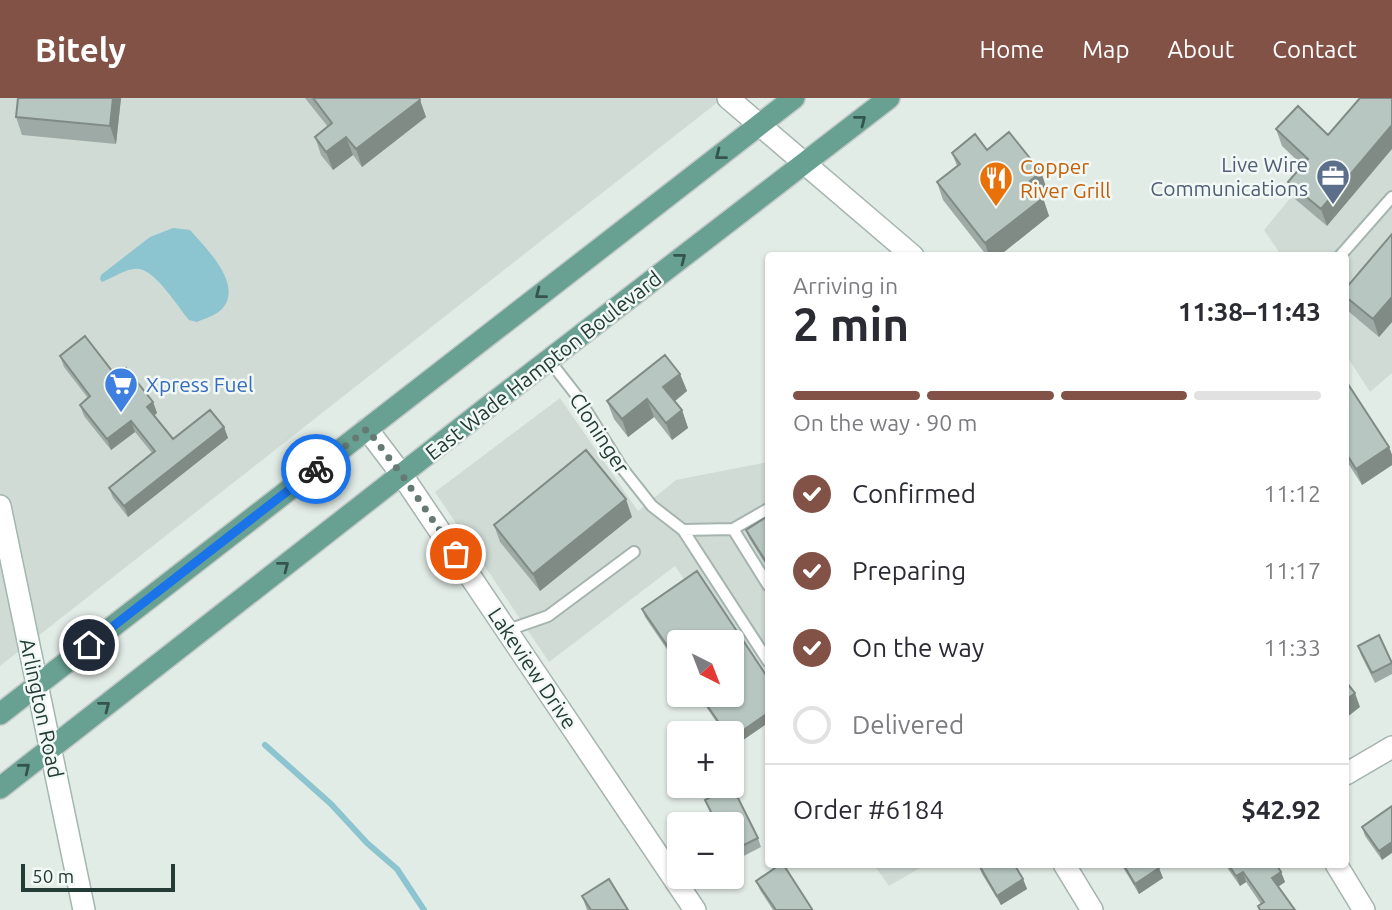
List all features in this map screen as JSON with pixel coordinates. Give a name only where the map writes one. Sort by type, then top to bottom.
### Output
[{"type":"main road","points":[[0,714],[794,98]]},
{"type":"main road","name":"East Wade Hampton Boulevard","points":[[0,789],[889,98]]},
{"type":"street","points":[[728,98],[908,252]]},
{"type":"street","name":"Lakeview Drive","points":[[367,429],[402,475],[508,629],[695,910]]},
{"type":"street","name":"Arlington Road","points":[[0,506],[84,910]]},
{"type":"street","points":[[1349,772],[1392,747]]},
{"type":"street","points":[[1066,868],[1092,910]]},
{"type":"street","points":[[1338,868],[1364,910]]},
{"type":"lane","points":[[1344,252],[1392,197]]},
{"type":"lane","name":"Cloninger","points":[[549,360],[577,396],[622,468],[652,506],[683,530],[765,656]]},
{"type":"lane","points":[[683,530],[733,529],[765,512]]},
{"type":"lane","points":[[733,529],[765,580]]},
{"type":"lane","points":[[508,629],[548,616],[634,552]]},
{"type":"shaded area","points":[[0,98],[723,98],[0,666]]},
{"type":"shaded area","points":[[1372,98],[1392,98],[1392,373],[1370,392],[1349,360],[1349,252],[1279,252],[1264,230]]},
{"type":"shaded area","points":[[560,398],[638,511],[676,480],[765,463],[765,701],[744,663],[744,630],[718,630],[675,566],[549,662],[435,492]]},
{"type":"shaded area","points":[[876,868],[920,868],[889,886]]},
{"type":"water","points":[[173,228],[190,230],[219,265],[228,286],[225,305],[212,316],[197,322],[189,320],[146,271],[135,269],[102,282],[100,279],[101,275],[150,237]]},
{"type":"building","points":[[18,98],[113,98],[110,126],[16,117]]},
{"type":"building","points":[[313,98],[420,100],[356,149],[346,137],[326,152],[315,137],[332,123]]},
{"type":"building","points":[[1360,98],[1392,98],[1392,125],[1321,209],[1288,182],[1308,159],[1276,129],[1298,106],[1328,135]]},
{"type":"building","name":"Copper River Grill","points":[[1009,132],[1041,172],[1030,181],[1043,198],[985,243],[937,182],[960,164],[952,153],[975,134],[987,150]]},
{"type":"building","points":[[1392,234],[1392,297],[1373,319],[1349,299],[1349,284]]},
{"type":"building","points":[[85,336],[116,376],[126,368],[153,402],[147,407],[173,439],[210,410],[224,427],[124,506],[109,488],[155,451],[131,421],[107,439],[80,405],[90,396],[60,356]]},
{"type":"building","points":[[665,355],[680,374],[663,387],[682,410],[666,423],[647,399],[622,419],[607,401]]},
{"type":"building","points":[[1349,386],[1389,447],[1356,469],[1349,458]]},
{"type":"building","points":[[586,450],[626,499],[533,574],[494,525]]},
{"type":"building","points":[[765,518],[765,560],[746,530]]},
{"type":"building","points":[[697,571],[736,630],[667,630],[667,645],[642,609]]},
{"type":"building","points":[[1379,635],[1392,663],[1372,673],[1358,646]]},
{"type":"building","points":[[744,642],[765,673],[765,715],[744,730],[744,721],[718,721],[708,707],[744,707]]},
{"type":"building","points":[[1349,686],[1355,693],[1349,698]]},
{"type":"building","points":[[738,798],[758,838],[744,845],[744,812],[711,812],[705,800]]},
{"type":"building","points":[[1392,806],[1392,842],[1379,851],[1362,827]]},
{"type":"building","points":[[775,868],[786,868],[812,909],[776,910],[756,881]]},
{"type":"building","points":[[981,868],[1016,868],[1023,879],[997,896]]},
{"type":"building","points":[[1125,868],[1159,868],[1135,884]]},
{"type":"building","points":[[1231,868],[1278,868],[1281,872],[1272,878],[1295,910],[1260,910],[1258,906],[1264,902],[1243,872],[1236,876]]},
{"type":"building","points":[[609,879],[628,910],[591,910],[582,896]]},
{"type":"waterway","points":[[265,745],[331,804],[367,843],[397,869],[424,910]]},
{"type":"way so far","points":[[316,469],[367,429],[456,554]]},
{"type":"place","name":"Live Wire Communications","points":[[1333,206]]},
{"type":"place","name":"Copper River Grill","points":[[996,208]]},
{"type":"place","name":"Xpress Fuel","points":[[121,414]]},
{"type":"route","points":[[89,645],[316,469]]}]
